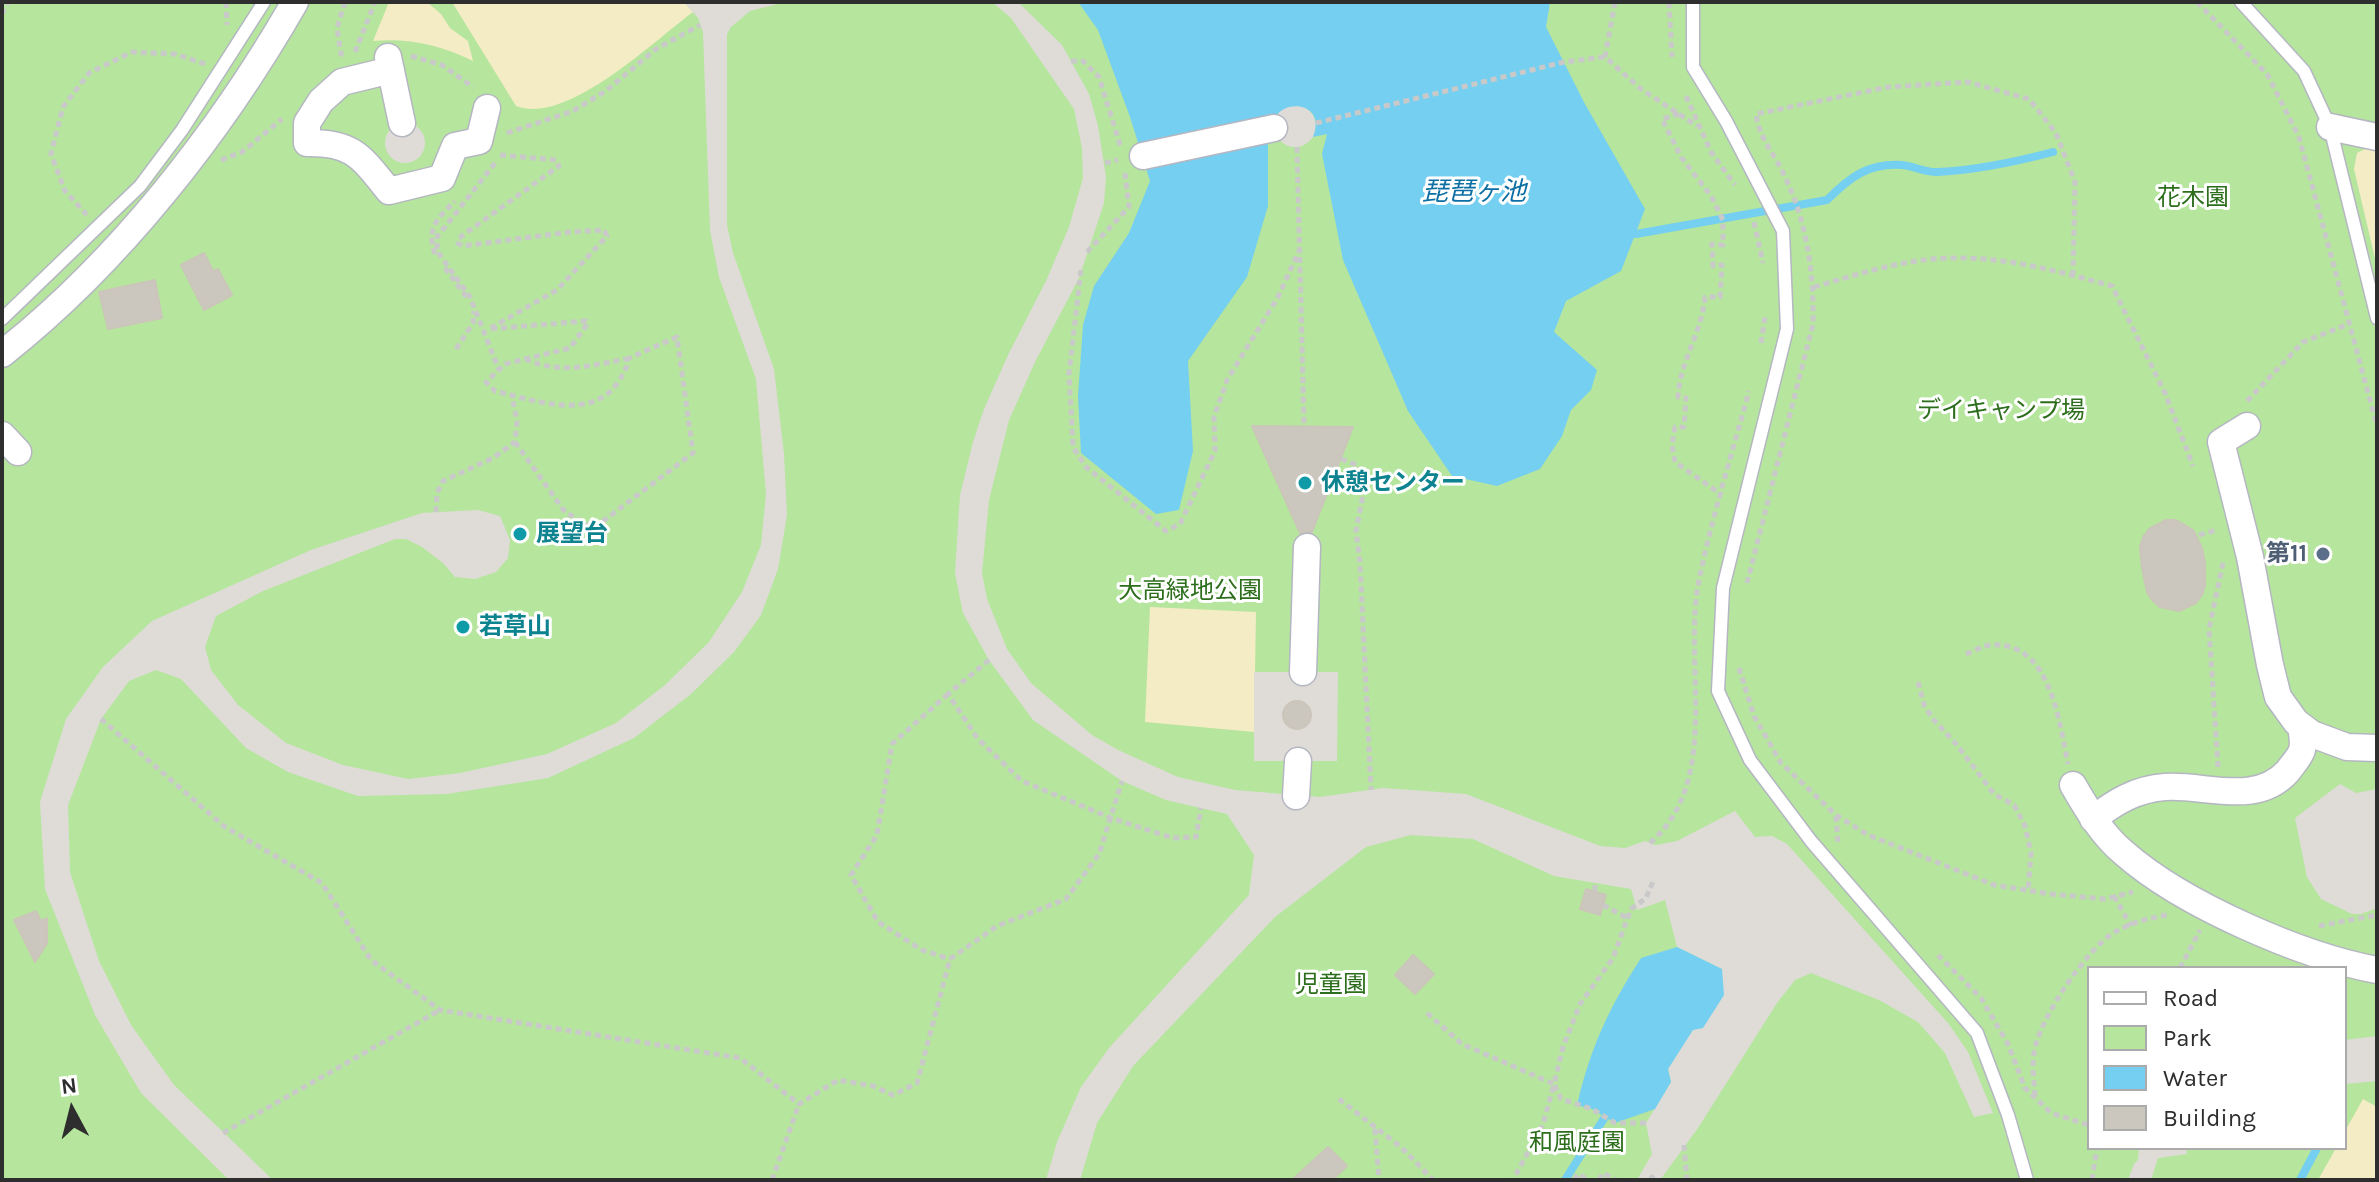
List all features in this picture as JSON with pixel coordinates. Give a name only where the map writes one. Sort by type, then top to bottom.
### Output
[{"type":"street","points":[[2,354],[76,287],[139,223],[176,179],[295,2]]},
{"type":"street","points":[[402,123],[390,64],[342,82],[321,101],[307,123],[307,143],[357,152],[389,191],[442,178],[455,146],[479,141],[487,108]]},
{"type":"street","points":[[2330,127],[2377,137]]},
{"type":"street","points":[[1143,156],[1274,128]]},
{"type":"street","points":[[2247,426],[2221,442],[2250,557],[2278,697],[2301,726],[2328,742],[2347,747],[2377,748]]},
{"type":"street","points":[[1303,672],[1307,547]]},
{"type":"street","points":[[2093,819],[2136,792],[2164,787],[2243,792],[2265,787],[2282,777],[2302,750],[2301,726]]},
{"type":"street","points":[[1296,796],[1298,761]]},
{"type":"street","points":[[2073,785],[2093,819],[2122,852],[2167,883],[2211,908],[2304,950],[2377,970]]},
{"type":"lane","points":[[1693,2],[1693,67],[1726,121],[1783,231],[1787,329],[1723,588],[1718,691],[1750,760],[1802,829],[1977,1033],[2008,1115],[2027,1180]]},
{"type":"lane","points":[[2241,2],[2304,71],[2330,127],[2377,318]]},
{"type":"lane","points":[[2,319],[140,186],[190,119],[259,5]]},
{"type":"path","points":[[2,14],[8,2]]},
{"type":"path","points":[[333,64],[341,54],[337,28],[345,2]]},
{"type":"path","points":[[341,54],[353,57],[375,2]]},
{"type":"path","points":[[1605,57],[1615,2]]},
{"type":"path","points":[[1669,2],[1669,42],[1673,63]]},
{"type":"path","points":[[2197,2],[2267,74],[2299,137],[2377,426]]},
{"type":"path","points":[[495,137],[573,111],[607,90],[656,49],[700,25]]},
{"type":"path","points":[[88,216],[65,191],[51,154],[63,107],[89,73],[132,52],[175,54],[211,66]]},
{"type":"path","points":[[390,64],[405,55],[442,65],[471,85],[487,108],[500,157]]},
{"type":"path","points":[[1316,123],[1564,62],[1605,57],[1641,89],[1698,127]]},
{"type":"path","points":[[1071,61],[1083,61],[1099,77],[1124,159],[1129,207],[1087,252]]},
{"type":"path","points":[[1756,114],[1888,87],[1968,82],[2029,99],[2056,133],[2075,182],[2073,275]]},
{"type":"path","points":[[1683,88],[1711,152],[1738,188]]},
{"type":"path","points":[[1679,114],[1662,119],[1681,157],[1711,196],[1723,220],[1723,245],[1712,244],[1713,266],[1722,265],[1720,297],[1705,297],[1703,318],[1679,376],[1678,397],[1686,398],[1684,427],[1675,427],[1672,445],[1675,462],[1722,495]]},
{"type":"path","points":[[215,163],[242,152],[288,115]]},
{"type":"path","points":[[1297,147],[1304,427]]},
{"type":"path","points":[[486,330],[557,290],[607,236],[604,230],[570,232],[462,246],[458,243],[459,238],[559,166],[556,160],[500,157]]},
{"type":"path","points":[[499,370],[486,330],[470,297],[437,251],[437,237],[500,157]]},
{"type":"path","points":[[456,349],[473,323],[474,308],[435,254],[430,239],[434,223],[470,187]]},
{"type":"path","points":[[1750,215],[1757,228],[1763,265]]},
{"type":"path","points":[[1081,270],[1069,373],[1073,447],[1086,467],[1166,531],[1180,524],[1215,451],[1214,417],[1227,380],[1278,297],[1299,251]]},
{"type":"path","points":[[1745,592],[1813,324],[1814,287],[1900,263],[1954,257],[2024,264],[2112,286],[2165,393],[2193,466]]},
{"type":"path","points":[[1761,347],[1765,311]]},
{"type":"path","points":[[486,330],[588,323],[570,348],[505,364],[486,382],[495,391],[512,396],[571,405],[592,402],[611,392],[628,367],[627,359]]},
{"type":"path","points":[[2247,426],[2239,409],[2303,342],[2349,324]]},
{"type":"path","points":[[512,396],[517,421],[515,442],[565,512],[594,528],[693,453],[677,337],[627,359],[583,367],[542,367],[526,359]]},
{"type":"path","points":[[1650,843],[1679,808],[1690,776],[1694,731],[1694,617],[1699,581],[1753,377]]},
{"type":"path","points":[[436,512],[437,493],[443,481],[493,458],[515,442]]},
{"type":"path","points":[[1341,459],[1357,465],[1363,495],[1356,531],[1371,790]]},
{"type":"path","points":[[2219,791],[2209,629],[2224,555]]},
{"type":"path","points":[[1966,654],[1989,645],[2019,648],[2039,667],[2053,703],[2073,785]]},
{"type":"path","points":[[950,959],[922,950],[878,922],[851,875],[877,835],[892,744],[989,660]]},
{"type":"path","points":[[1739,667],[1754,716],[1781,763],[1836,815],[1868,835],[1994,885],[2028,891],[2105,899],[2167,883]]},
{"type":"path","points":[[1918,682],[1924,705],[1933,719],[1994,794],[2014,805],[2020,815],[2031,853],[2028,891]]},
{"type":"path","points":[[948,694],[978,739],[1022,781],[1111,818],[1173,838],[1196,837],[1201,808]]},
{"type":"path","points":[[101,719],[225,827],[322,883],[371,960],[440,1010],[740,1058],[799,1104]]},
{"type":"path","points":[[772,1180],[799,1104],[838,1080],[873,1086],[893,1095],[917,1083],[950,959],[997,926],[1066,899],[1099,854],[1122,781]]},
{"type":"path","points":[[1513,1180],[1543,1124],[1563,1047],[1580,1004],[1613,958],[1631,909],[1646,898],[1654,879]]},
{"type":"path","points":[[1595,883],[1595,891]]},
{"type":"path","points":[[2114,896],[2131,926]]},
{"type":"path","points":[[1603,905],[1627,919]]},
{"type":"path","points":[[2035,1097],[2034,1052],[2046,1017],[2072,975],[2113,933],[2149,918],[2211,908]]},
{"type":"path","points":[[2181,966],[2211,908]]},
{"type":"path","points":[[223,1133],[440,1010]]},
{"type":"path","points":[[1427,1013],[1462,1044],[1554,1084],[1561,1099],[1592,1109],[1615,1123],[1646,1123]]},
{"type":"path","points":[[1339,1099],[1402,1148],[1433,1180]]},
{"type":"path","points":[[1375,1128],[1379,1180]]},
{"type":"path","points":[[1684,1145],[1687,1180]]},
{"type":"path","points":[[2092,1180],[2097,1150]]},
{"type":"path","points":[[1599,1180],[1603,1173],[1616,1180]]},
{"type":"path","points":[[1650,1180],[1655,1173]]},
{"type":"path","points":[[1574,1180],[1578,1174],[1589,1180]]},
{"type":"green space","name":"大高緑地公園","points":[[2,2],[2377,2],[2377,1180],[2,1180]]},
{"type":"sand","points":[[389,2],[427,2],[441,14],[450,28],[468,41],[473,61],[424,44],[373,41]]},
{"type":"sand","points":[[452,2],[684,2],[693,12],[633,60],[584,93],[559,104],[536,109],[516,106]]},
{"type":"sand","points":[[2377,146],[2377,267],[2354,169],[2357,153]]},
{"type":"sand","points":[[1150,607],[1256,612],[1254,732],[1145,722]]},
{"type":"sand","points":[[2363,1099],[2377,1107],[2377,1180],[2318,1180],[2335,1150],[2347,1150],[2347,1127]]},
{"type":"shaded area","points":[[684,2],[786,2],[750,11],[727,34],[727,225],[733,253],[774,369],[784,454],[787,515],[778,569],[761,615],[734,652],[691,694],[634,738],[548,778],[447,794],[358,796],[288,772],[246,748],[181,679],[156,670],[129,681],[101,719],[68,805],[70,872],[99,961],[131,1025],[174,1085],[273,1180],[229,1180],[141,1093],[95,1015],[45,889],[40,802],[66,719],[103,667],[152,621],[311,550],[422,513],[478,510],[500,516],[510,540],[508,558],[496,572],[475,579],[455,577],[422,547],[406,539],[395,539],[263,591],[216,616],[205,647],[211,670],[238,705],[286,743],[343,765],[408,779],[460,773],[547,754],[616,723],[665,685],[709,642],[742,592],[761,545],[766,494],[756,379],[719,277],[710,230],[703,32],[698,18]]},
{"type":"shaded area","points":[[992,2],[1018,2],[1062,45],[1089,94],[1106,177],[1104,203],[1079,278],[1009,420],[989,500],[982,573],[987,599],[1007,649],[1031,683],[1092,735],[1118,750],[1178,777],[1235,790],[1320,797],[1383,788],[1466,794],[1600,846],[1625,848],[1645,841],[1656,845],[1677,841],[1735,811],[1755,837],[1772,836],[1787,844],[1948,1023],[1968,1052],[1993,1113],[1974,1117],[1945,1053],[1918,1022],[1879,1000],[1811,973],[1795,980],[1777,1003],[1698,1128],[1660,1180],[1637,1180],[1652,1154],[1646,1123],[1671,1082],[1668,1069],[1693,1029],[1722,969],[1677,947],[1665,900],[1637,910],[1631,889],[1554,876],[1473,839],[1411,835],[1366,847],[1275,917],[1133,1066],[1097,1123],[1080,1180],[1046,1180],[1057,1142],[1081,1087],[1109,1048],[1249,895],[1254,855],[1227,814],[1166,800],[1122,781],[1033,720],[989,660],[963,613],[955,573],[960,495],[973,442],[1009,353],[1046,281],[1069,227],[1083,178],[1082,148],[1074,109],[1011,18]]},
{"type":"shaded area","points":[[1295,105],[1310,111],[1316,126],[1310,141],[1295,147],[1280,141],[1274,126],[1280,111]]},
{"type":"shaded area","points":[[405,123],[419,129],[425,143],[419,157],[405,163],[391,157],[385,143],[391,129]]},
{"type":"shaded area","points":[[1254,672],[1338,672],[1337,761],[1254,761]],"holes":[[[1293,701],[1305,703],[1311,713],[1307,724],[1301,728],[1289,726],[1283,716],[1284,709]]]},
{"type":"shaded area","points":[[2340,784],[2356,793],[2377,789],[2377,908],[2361,914],[2352,914],[2321,899],[2307,877],[2295,818]]},
{"type":"shaded area","points":[[2377,1036],[2377,1081],[2347,1084],[2347,1040]]},
{"type":"shaded area","points":[[2139,1150],[2186,1150],[2187,1154],[2158,1158],[2151,1180],[2128,1180],[2138,1160]]},
{"type":"water","name":"琵琶ヶ池","points":[[1078,2],[1550,2],[1546,27],[1585,104],[1645,209],[1621,271],[1566,301],[1554,332],[1597,370],[1591,390],[1571,410],[1562,436],[1540,469],[1497,486],[1452,476],[1408,411],[1343,260],[1322,154],[1327,134],[1313,137],[1316,123],[1312,113],[1304,107],[1293,106],[1276,116],[1274,126],[1279,140],[1268,142],[1268,206],[1247,277],[1188,361],[1193,451],[1179,510],[1156,514],[1081,453],[1078,396],[1083,325],[1094,286],[1129,233],[1150,181],[1098,30]]},
{"type":"water","points":[[1677,947],[1722,969],[1724,995],[1703,1028],[1693,1030],[1668,1069],[1671,1082],[1655,1109],[1615,1123],[1592,1109],[1577,1105],[1602,1028],[1641,958]]},
{"type":"building","points":[[204,253],[213,271],[218,269],[232,295],[204,310],[181,265]]},
{"type":"building","points":[[155,280],[162,318],[108,329],[99,292]]},
{"type":"building","name":"休憩センター","points":[[1252,426],[1353,427],[1312,532],[1300,533]]},
{"type":"building","points":[[2166,520],[2176,520],[2193,530],[2205,563],[2202,595],[2196,603],[2179,611],[2160,607],[2152,600],[2142,568],[2140,547],[2143,537],[2149,529]]},
{"type":"building","points":[[1297,701],[1307,705],[1311,715],[1307,725],[1297,729],[1287,725],[1283,715],[1287,705]]},
{"type":"building","points":[[1586,889],[1606,895],[1600,915],[1580,909]]},
{"type":"building","points":[[36,911],[41,921],[47,918],[47,943],[35,962],[14,920]]},
{"type":"building","points":[[1413,955],[1434,974],[1415,994],[1395,975]]},
{"type":"building","points":[[1328,1147],[1347,1166],[1332,1180],[1292,1180]]},
{"type":"waterway","points":[[1636,234],[1827,200],[1852,178],[1879,166],[1902,165],[1934,172],[1953,171],[2053,152]]},
{"type":"waterway","points":[[1565,1180],[1605,1117]]},
{"type":"waterway","points":[[2300,1180],[2316,1150]]},
{"type":"place","name":"休憩センター","points":[[1305,483]]},
{"type":"place","name":"展望台","points":[[520,534]]},
{"type":"place","name":"第11","points":[[2323,554]]},
{"type":"place","name":"若草山","points":[[463,627]]},
{"type":"park label","name":"花木園","points":[[2193,198]]},
{"type":"park label","name":"デイキャンプ場","points":[[2001,411]]},
{"type":"park label","name":"児童園","points":[[1331,985]]},
{"type":"park label","name":"和風庭園","points":[[1577,1143]]}]
